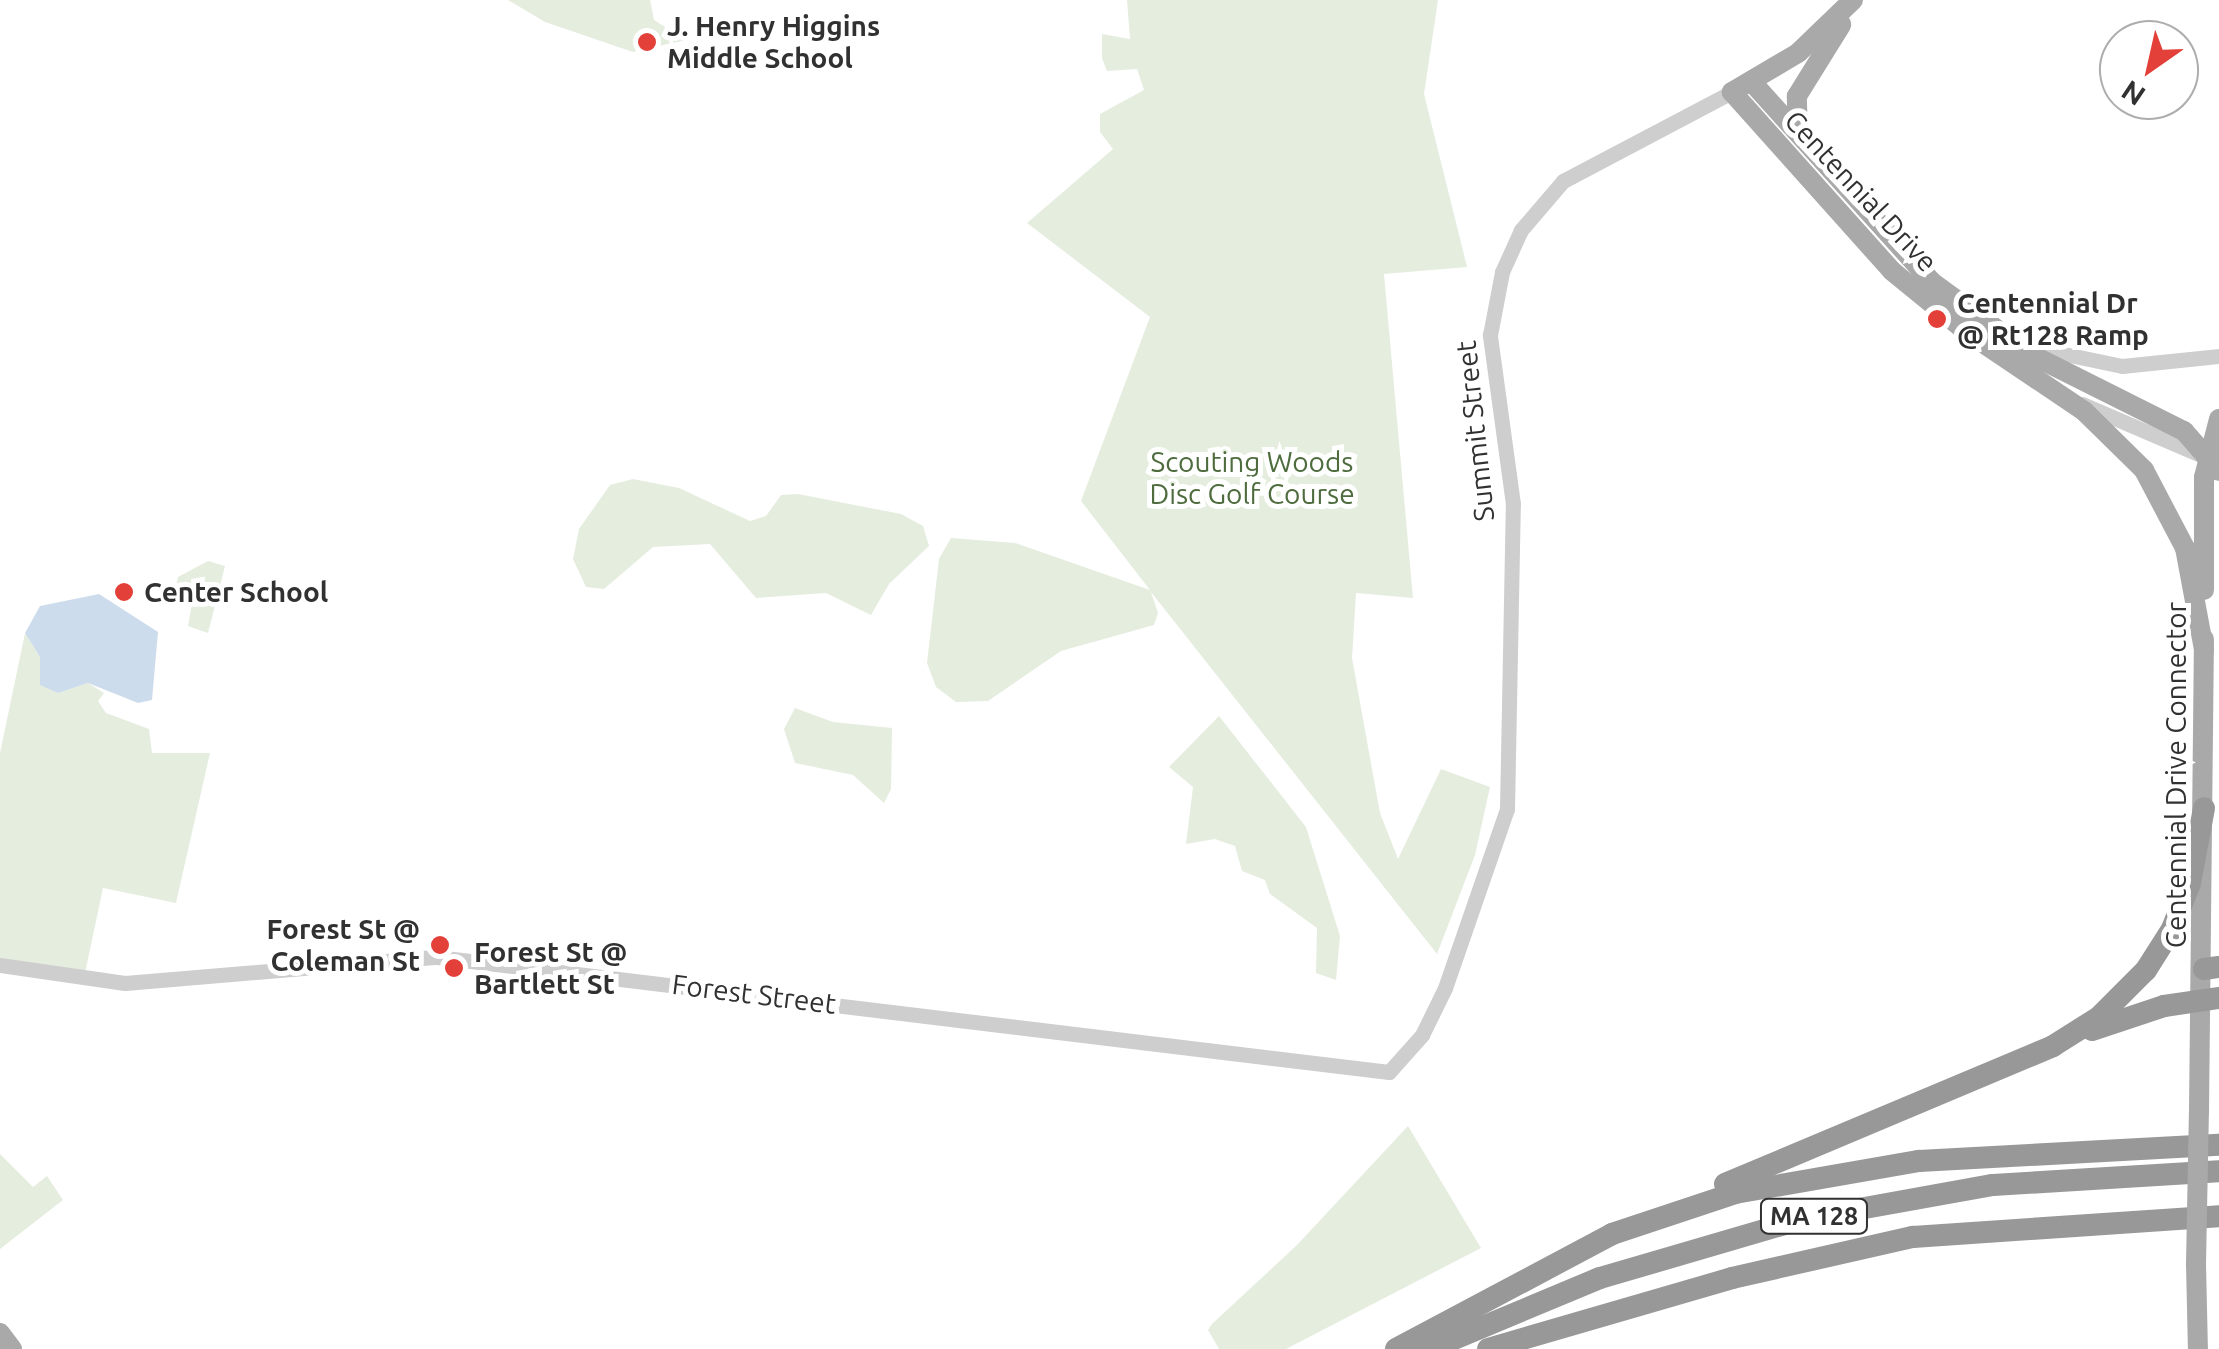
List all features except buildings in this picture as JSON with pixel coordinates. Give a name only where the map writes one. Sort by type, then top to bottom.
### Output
[{"type":"highway","points":[[2053,1046],[2099,1017],[2158,952],[2190,883],[2204,808]]},
{"type":"highway","points":[[1396,1349],[1562,1258],[2053,1046],[2140,1012],[2211,999]]},
{"type":"highway","points":[[1665,1214],[1865,1166],[2219,1145]]},
{"type":"highway","name":"MA 128","points":[[1430,1349],[1600,1278],[1798,1220],[1993,1185],[2219,1171]]},
{"type":"highway","name":"MA 128","points":[[1488,1349],[1732,1278],[1913,1237],[2219,1216]]},
{"type":"main road","name":"Summit Street","points":[[1732,92],[1798,53],[1855,0]]},
{"type":"main road","points":[[1800,138],[1793,109],[1797,96],[1855,0]]},
{"type":"main road","name":"Centennial Drive","points":[[1751,81],[1907,259],[1996,330]]},
{"type":"main road","name":"Centennial Drive","points":[[1732,92],[1892,270],[1968,333],[2060,393]]},
{"type":"main road","points":[[1996,330],[2054,368],[2184,431],[2215,464]]},
{"type":"main road","points":[[2060,393],[2115,438],[2166,502],[2195,583],[2204,650]]},
{"type":"main road","name":"Centennial Drive Connector","points":[[2198,1349],[2199,1112],[2212,968],[2204,808],[2204,650],[2219,419]]},
{"type":"main road","points":[[0,1332],[12,1349]]},
{"type":"street","name":"Summit Street","points":[[1389,1072],[1422,1036],[1445,988],[1507,809],[1515,684],[1513,504],[1490,336],[1505,261],[1528,220],[1563,180],[1732,92]]},
{"type":"street","name":"Centennial Drive","points":[[1996,330],[2057,356],[2104,364],[2219,356]]},
{"type":"street","name":"Centennial Drive","points":[[2060,393],[2215,464]]},
{"type":"street","name":"Forest Street","points":[[0,966],[125,983],[437,957],[1389,1072]]},
{"type":"green space","name":"J. Henry Higgins Middle School","points":[[508,0],[650,0],[654,20],[686,40],[633,52],[545,22]]},
{"type":"green space","name":"Scouting Woods Disc Golf Course","points":[[1127,0],[1438,0],[1424,94],[1467,267],[1384,274],[1413,598],[1356,593],[1352,658],[1380,813],[1398,859],[1441,769],[1490,787],[1475,855],[1437,954],[1151,592],[1158,613],[1154,625],[1061,651],[988,701],[956,702],[936,687],[927,663],[939,559],[951,538],[1015,543],[1150,590],[1081,501],[1150,317],[1027,223],[1113,149],[1100,132],[1100,114],[1144,90],[1137,69],[1107,71],[1102,58],[1102,34],[1130,39]]},
{"type":"green space","points":[[633,479],[679,488],[750,521],[766,516],[781,495],[798,494],[901,514],[923,526],[929,546],[889,584],[871,615],[826,593],[756,598],[710,544],[653,547],[604,589],[586,587],[573,559],[579,529],[610,485]]},
{"type":"green space","points":[[208,561],[225,566],[208,633],[188,626],[193,598],[175,592],[178,577]]},
{"type":"green space","points":[[25,633],[40,657],[40,684],[58,693],[88,683],[104,693],[98,701],[106,713],[149,729],[152,753],[210,753],[176,903],[103,888],[85,973],[0,958],[0,753]]},
{"type":"green space","points":[[795,708],[833,722],[892,728],[891,789],[884,803],[853,775],[795,763],[784,729]]},
{"type":"green space","points":[[1219,716],[1306,827],[1340,936],[1336,980],[1316,973],[1317,928],[1270,894],[1265,880],[1242,871],[1235,846],[1215,839],[1186,844],[1193,787],[1169,767]]},
{"type":"green space","points":[[1408,1126],[1481,1248],[1286,1349],[1219,1349],[1208,1330],[1212,1324],[1297,1245]]},
{"type":"green space","points":[[0,1154],[33,1187],[47,1176],[63,1200],[0,1249]]},
{"type":"water","points":[[99,594],[158,632],[152,700],[138,703],[88,683],[58,693],[40,685],[40,657],[25,633],[40,606]]},
{"type":"place","name":"J. Henry Higgins Middle School","points":[[647,42]]},
{"type":"place","name":"Centennial Dr @ Rt128 Ramp","points":[[1937,319]]},
{"type":"place","name":"Center School","points":[[124,592]]},
{"type":"place","name":"Forest St @ Coleman St","points":[[440,945]]},
{"type":"place","name":"Forest St @ Bartlett St","points":[[454,968]]}]
